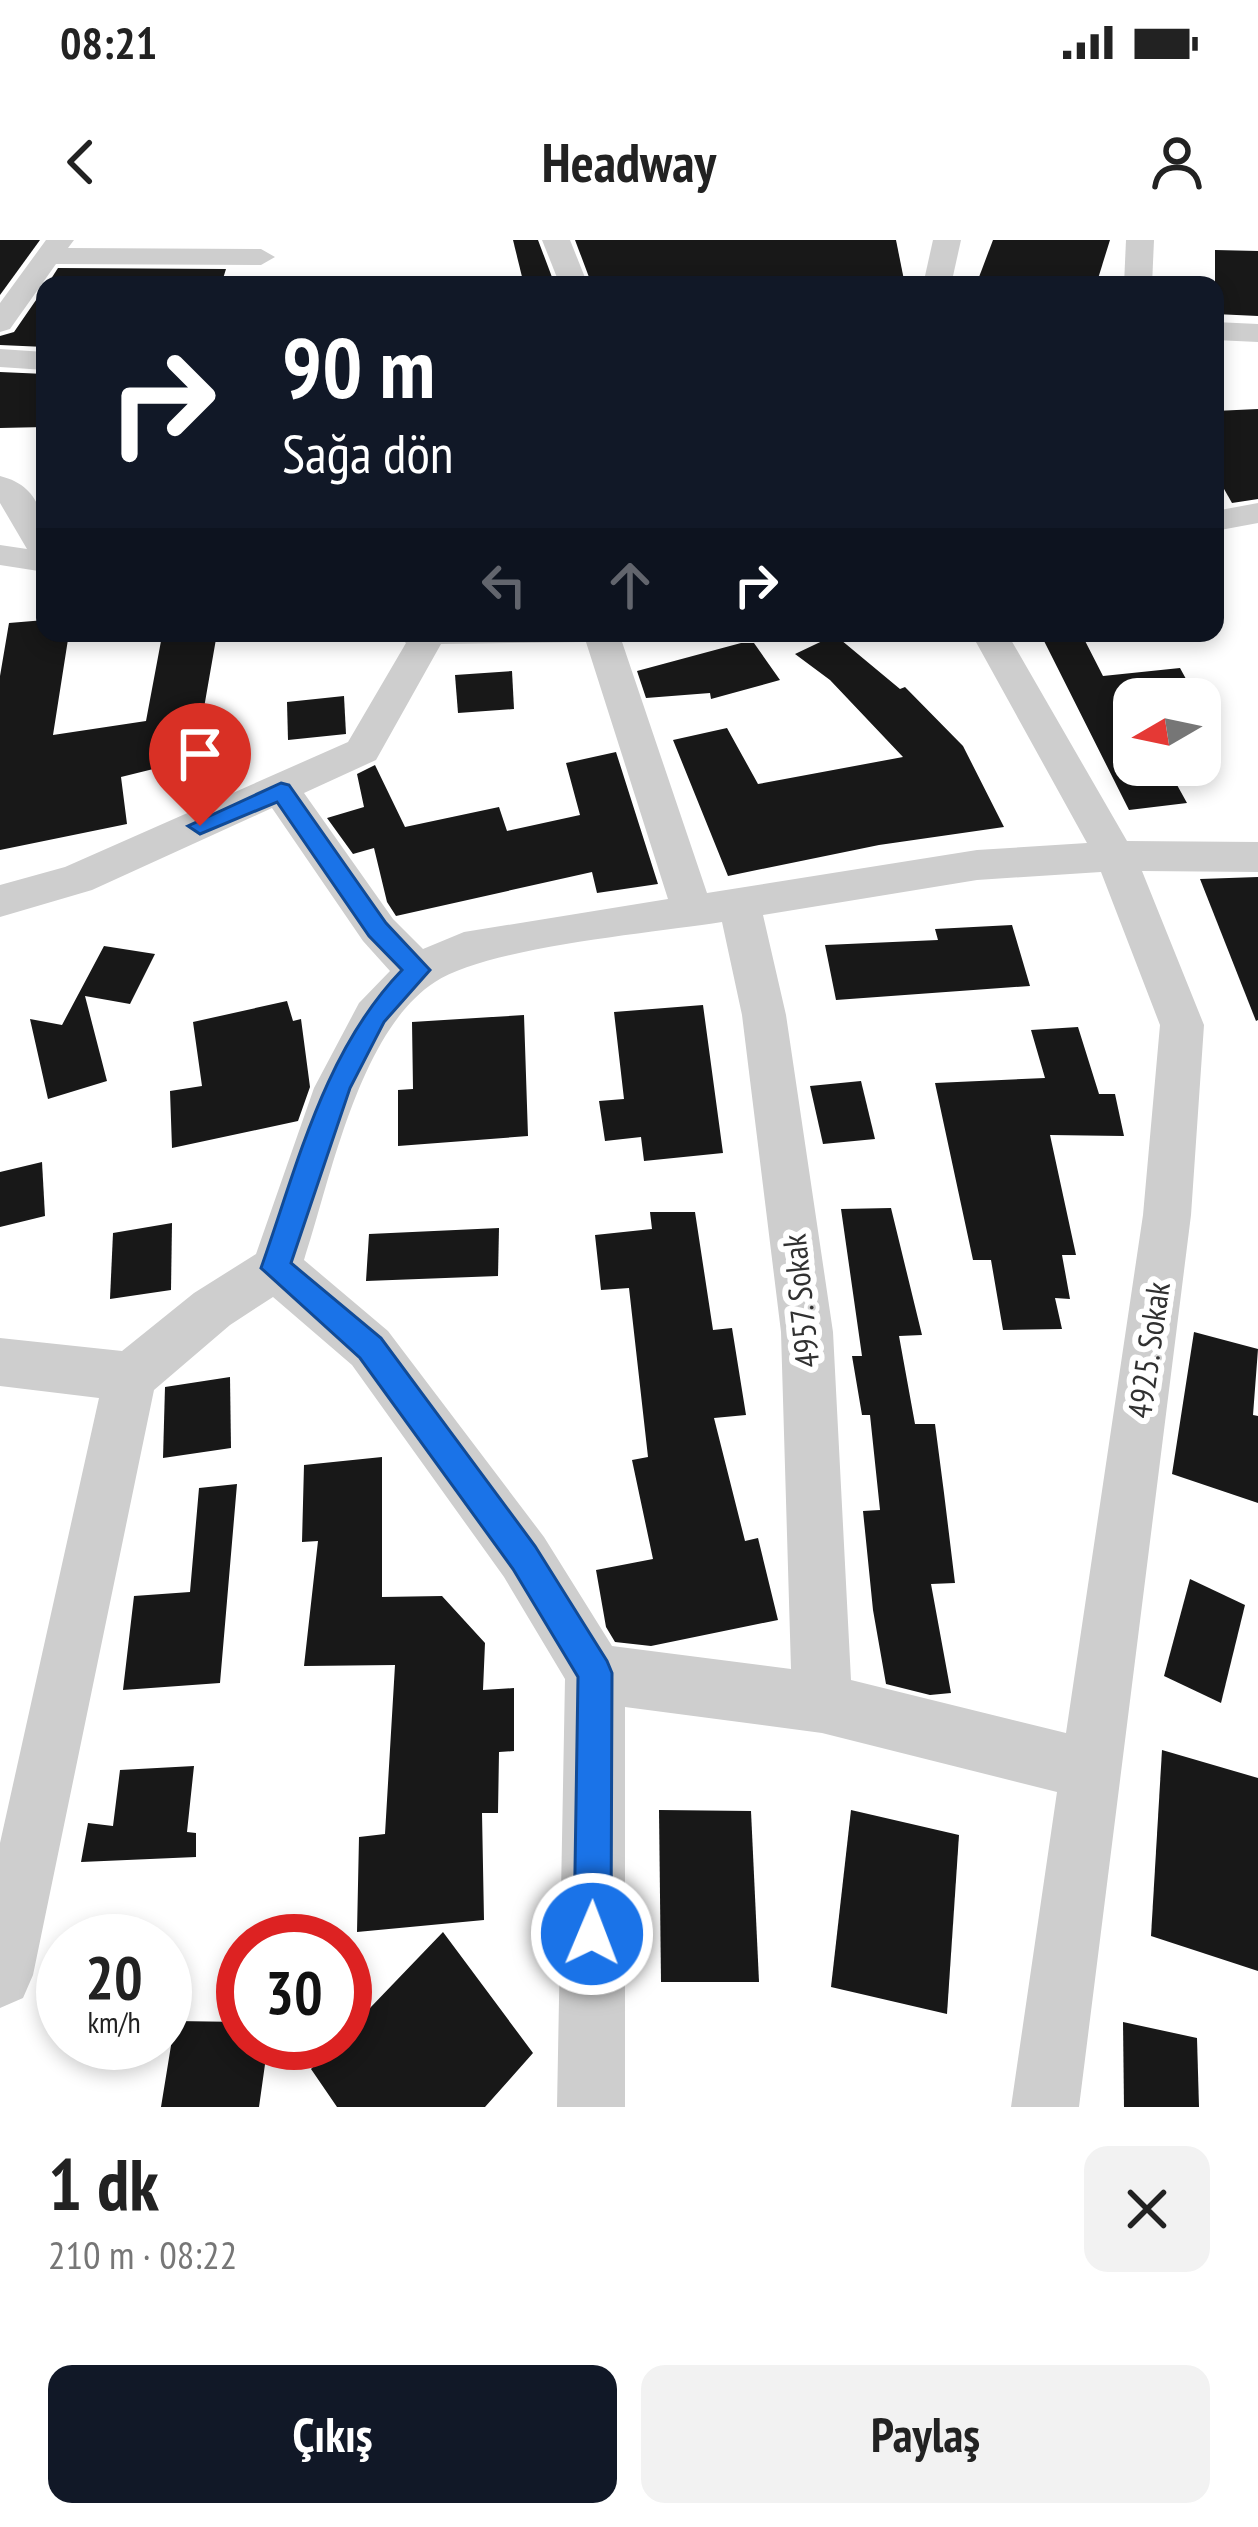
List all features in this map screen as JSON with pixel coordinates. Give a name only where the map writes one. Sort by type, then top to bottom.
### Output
[{"type":"street","points":[[556,240],[570,276]]},
{"type":"street","points":[[939,276],[947,240]]},
{"type":"street","points":[[1138,276],[1140,240]]},
{"type":"street","points":[[0,323],[55,248],[265,248],[252,276]]},
{"type":"street","points":[[1224,331],[1258,333]]},
{"type":"street","points":[[0,358],[36,360]]},
{"type":"street","points":[[0,486],[22,505],[36,532]]},
{"type":"street","points":[[1224,519],[1258,513]]},
{"type":"street","points":[[0,555],[36,561]]},
{"type":"street","points":[[0,901],[77,879],[362,751],[416,642]]},
{"type":"street","name":"4957. Sokak","points":[[605,642],[764,1015],[807,1332],[822,1703]]},
{"type":"street","name":"4925. Sokak","points":[[994,642],[1115,856],[1182,1025],[1167,1216],[1045,2107]]},
{"type":"street","points":[[281,791],[378,930],[417,970]]},
{"type":"street","points":[[0,1976],[130,1377],[212,1309],[276,1268],[337,1088],[374,1015],[417,970],[464,948],[976,865],[1115,856],[1258,857]]},
{"type":"street","points":[[276,1268],[370,1348],[524,1557],[595,1673],[591,2107]]},
{"type":"street","points":[[0,1362],[130,1377]]},
{"type":"street","points":[[595,1673],[822,1703],[1088,1768]]},
{"type":"building","points":[[0,240],[40,240],[0,295]]},
{"type":"building","points":[[513,240],[538,240],[552,276],[522,276]]},
{"type":"building","points":[[575,240],[896,240],[903,276],[589,276]]},
{"type":"building","points":[[993,240],[1110,240],[1099,276],[979,276]]},
{"type":"building","points":[[1215,250],[1258,251],[1258,316],[1224,314],[1224,276],[1215,276]]},
{"type":"building","points":[[58,268],[226,269],[224,276],[53,276]]},
{"type":"building","points":[[36,300],[36,347],[0,345],[0,336],[14,332]]},
{"type":"building","points":[[0,372],[36,374],[36,427],[0,428]]},
{"type":"building","points":[[1258,409],[1258,499],[1232,503],[1224,489],[1224,411]]},
{"type":"building","points":[[36,621],[36,642],[68,642],[53,735],[146,721],[161,642],[215,642],[201,725],[210,755],[121,777],[127,824],[0,850],[0,676],[9,623]]},
{"type":"building","points":[[820,642],[843,642],[900,689],[905,687],[963,746],[1004,827],[879,845],[728,876],[673,740],[727,728],[758,784],[903,757],[830,680],[795,654]]},
{"type":"building","points":[[1045,642],[1086,642],[1103,676],[1180,668],[1185,678],[1113,678],[1113,778]]},
{"type":"building","points":[[754,643],[780,680],[711,699],[710,693],[646,698],[637,671]]},
{"type":"building","points":[[512,671],[514,709],[458,713],[455,675]]},
{"type":"building","points":[[344,696],[346,734],[288,740],[287,702]]},
{"type":"building","points":[[616,752],[658,884],[597,893],[592,872],[396,916],[387,902],[374,848],[353,854],[327,818],[364,807],[357,774],[375,765],[405,827],[499,807],[507,831],[580,815],[566,763]]},
{"type":"building","points":[[1117,786],[1178,786],[1187,803],[1129,810]]},
{"type":"building","points":[[1258,877],[1258,1020],[1256,1021],[1200,879]]},
{"type":"building","points":[[1012,925],[1030,986],[836,1000],[825,945],[938,940],[935,929]]},
{"type":"building","points":[[104,946],[155,954],[130,1004],[85,996],[107,1081],[48,1099],[30,1019],[62,1025]]},
{"type":"building","points":[[287,1001],[293,1021],[301,1019],[310,1087],[298,1121],[172,1148],[170,1091],[202,1086],[193,1022]]},
{"type":"building","points":[[703,1005],[723,1153],[644,1161],[641,1137],[605,1141],[599,1101],[624,1099],[614,1012]]},
{"type":"building","points":[[524,1015],[528,1136],[398,1146],[398,1090],[413,1089],[412,1022]]},
{"type":"building","points":[[1078,1027],[1099,1094],[1115,1094],[1124,1136],[1050,1135],[1076,1255],[1062,1255],[1070,1299],[1055,1298],[1062,1329],[1003,1330],[991,1260],[973,1260],[935,1083],[1045,1078],[1031,1030]]},
{"type":"building","points":[[861,1081],[875,1139],[823,1144],[810,1086]]},
{"type":"building","points":[[42,1162],[45,1216],[0,1227],[0,1172]]},
{"type":"building","points":[[891,1208],[922,1335],[899,1336],[915,1424],[935,1424],[944,1493],[955,1583],[931,1584],[951,1693],[930,1695],[886,1684],[873,1610],[863,1511],[880,1510],[870,1415],[862,1415],[852,1356],[862,1356],[841,1209]]},
{"type":"building","points":[[650,1212],[695,1212],[713,1330],[732,1328],[746,1415],[714,1418],[745,1541],[758,1538],[778,1620],[651,1646],[615,1642],[606,1627],[596,1570],[653,1559],[632,1460],[648,1457],[629,1288],[601,1290],[595,1235],[652,1229]]},
{"type":"building","points":[[172,1223],[171,1290],[110,1299],[113,1233]]},
{"type":"building","points":[[499,1228],[498,1276],[366,1281],[369,1234]]},
{"type":"building","points":[[1194,1332],[1258,1349],[1253,1415],[1258,1416],[1258,1503],[1172,1474]]},
{"type":"building","points":[[230,1377],[231,1448],[163,1458],[165,1387]]},
{"type":"building","points":[[382,1457],[382,1597],[442,1596],[485,1643],[483,1690],[514,1688],[514,1751],[499,1752],[498,1813],[482,1813],[484,1920],[372,1931],[372,1914],[357,1914],[359,1837],[385,1834],[395,1665],[304,1666],[318,1541],[302,1542],[304,1465]]},
{"type":"building","points":[[237,1484],[220,1683],[123,1690],[134,1596],[190,1592],[199,1488]]},
{"type":"building","points":[[1190,1579],[1245,1605],[1221,1703],[1164,1676]]},
{"type":"building","points":[[1162,1750],[1258,1778],[1258,1971],[1151,1936]]},
{"type":"building","points":[[194,1766],[187,1832],[196,1833],[196,1857],[81,1862],[88,1823],[113,1826],[120,1770]]},
{"type":"building","points":[[659,1810],[751,1811],[759,1982],[661,1982]]},
{"type":"building","points":[[851,1810],[959,1835],[947,2014],[831,1987]]},
{"type":"building","points":[[443,1932],[533,2053],[485,2107],[337,2107],[312,2070],[372,2070],[372,2006]]},
{"type":"building","points":[[192,2021],[216,2022],[216,2070],[264,2070],[259,2107],[161,2107],[167,2070],[192,2070]]},
{"type":"building","points":[[1123,2022],[1197,2038],[1199,2107],[1124,2107]]},
{"type":"route","points":[[200,826],[281,791],[378,930],[417,970],[374,1015],[337,1088],[276,1268],[370,1348],[524,1557],[595,1673],[592,1934]]}]
